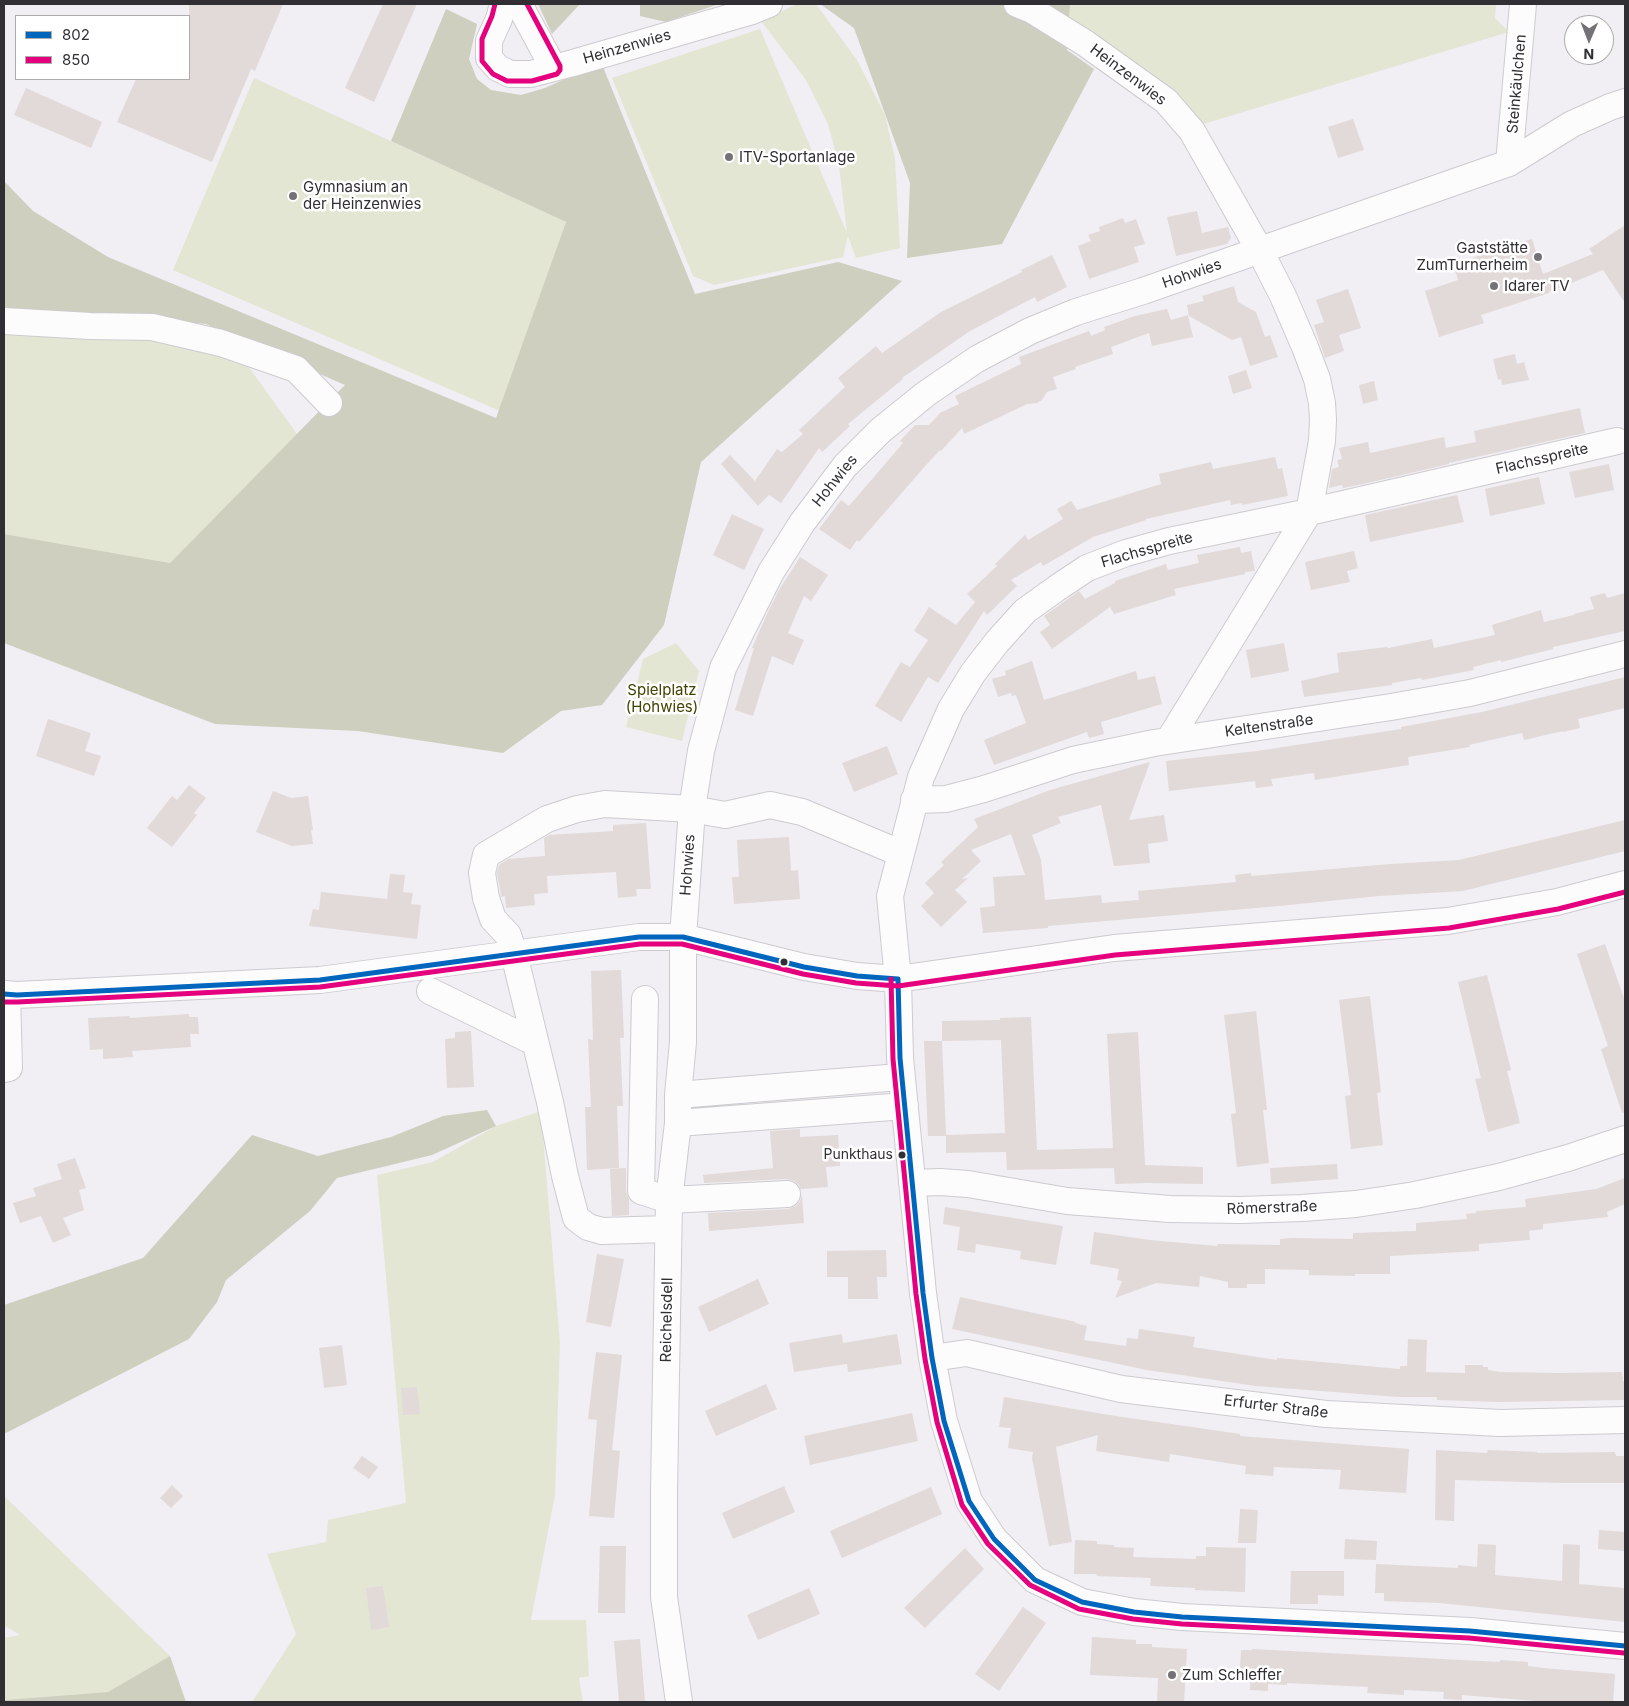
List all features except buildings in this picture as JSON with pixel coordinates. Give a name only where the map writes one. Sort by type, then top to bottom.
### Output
[{"type":"street","name":"Heinzenwies","points":[[503,4],[499,20],[489,41],[489,58],[498,68],[510,74],[531,74],[592,58],[752,11],[769,4]]},
{"type":"street","points":[[520,4],[553,67]]},
{"type":"street","name":"Heinzenwies","points":[[1017,4],[1032,10],[1085,43],[1166,102],[1192,131],[1260,250]]},
{"type":"street","name":"Steinkäulchen","points":[[1509,163],[1523,4]]},
{"type":"street","name":"Hohwies","points":[[683,937],[692,809],[702,751],[723,668],[771,572],[807,516],[845,466],[881,430],[927,393],[977,359],[1030,331],[1076,312],[1143,291],[1509,163],[1572,124],[1625,102]]},
{"type":"street","points":[[1169,740],[1309,512],[1322,441],[1322,403],[1305,347],[1260,250]]},
{"type":"street","points":[[4,320],[90,326],[152,327],[221,343],[296,370],[329,403]]},
{"type":"street","name":"Flachsspreite","points":[[1617,442],[1309,512],[1168,541],[1126,553],[1088,568],[1025,611],[997,642],[973,673],[951,709],[921,777],[890,896],[898,979],[900,1058],[923,1293],[932,1358],[944,1421],[969,1502],[994,1539],[1035,1580],[1082,1602],[1134,1612],[1470,1630],[1625,1646]]},
{"type":"street","name":"Keltenstraße","points":[[914,800],[946,798],[984,789],[1073,760],[1169,740],[1352,713],[1470,693],[1625,654]]},
{"type":"street","points":[[668,1229],[602,1231],[588,1227],[576,1218],[514,954],[508,935],[493,918],[486,898],[482,873],[486,855],[547,819],[577,809],[605,804],[692,809],[725,815],[770,805],[802,812],[900,853]]},
{"type":"street","points":[[4,1069],[9,1068],[6,994],[320,980],[639,937],[683,937],[812,968],[857,976],[898,979],[1114,948],[1448,921],[1557,902],[1625,884]]},
{"type":"street","name":"Reichelsdell","points":[[679,1702],[664,1597],[668,1229],[683,1042],[683,937]]},
{"type":"street","points":[[430,991],[534,1042]]},
{"type":"street","points":[[645,999],[641,1191],[669,1200],[787,1194]]},
{"type":"street","points":[[678,1095],[887,1078]]},
{"type":"street","points":[[678,1123],[905,1106]]},
{"type":"street","name":"Römerstraße","points":[[912,1183],[968,1184],[1067,1201],[1170,1209],[1240,1210],[1302,1208],[1356,1204],[1415,1195],[1499,1177],[1568,1158],[1625,1139]]},
{"type":"street","name":"Erfurter Straße","points":[[932,1358],[967,1353],[1121,1389],[1326,1414],[1500,1422],[1625,1420]]},
{"type":"green space","points":[[538,4],[580,4],[552,34]]},
{"type":"green space","points":[[640,4],[719,4],[666,22],[640,16]]},
{"type":"green space","name":"ITV-Sportanlage","points":[[797,4],[816,4],[857,60],[885,115],[895,159],[900,248],[856,258],[848,236],[843,257],[714,285],[693,276],[612,78],[760,29],[847,233],[839,165],[828,124],[806,80],[761,21]]},
{"type":"green space","points":[[820,4],[1070,4],[1067,50],[1094,69],[1002,244],[907,258],[910,183],[854,28]]},
{"type":"green space","points":[[1070,4],[1496,4],[1495,18],[1509,32],[1200,125],[1068,20]]},
{"type":"green space","points":[[446,9],[477,24],[469,59],[477,79],[491,90],[521,95],[545,88],[574,75],[603,67],[695,294],[838,262],[902,281],[701,462],[664,625],[602,705],[561,711],[503,753],[358,731],[215,724],[4,643],[4,534],[170,563],[345,385],[206,324],[72,312],[10,315],[4,313],[4,181],[33,211],[108,257],[496,418],[566,222],[391,141]]},
{"type":"green space","points":[[254,78],[566,222],[500,411],[173,270]]},
{"type":"green space","points":[[4,330],[160,337],[248,366],[297,434],[170,563],[4,534]]},
{"type":"green space","name":"Spielplatz (Hohwies)","points":[[676,643],[699,671],[682,741],[626,727],[643,659]]},
{"type":"green space","points":[[487,1110],[496,1126],[432,1155],[337,1178],[310,1211],[226,1280],[217,1302],[189,1339],[4,1434],[4,1305],[143,1258],[252,1135],[318,1156],[391,1137],[443,1116]]},
{"type":"green space","points":[[541,1111],[560,1343],[555,1495],[531,1620],[586,1620],[589,1676],[579,1678],[583,1702],[252,1702],[296,1634],[267,1554],[326,1542],[328,1520],[406,1503],[377,1175],[433,1162],[496,1126]]},
{"type":"green space","points":[[4,1496],[170,1656],[108,1692],[4,1700],[4,1638],[20,1635],[4,1625]]},
{"type":"green space","points":[[170,1656],[186,1702],[4,1702],[4,1700],[108,1692]]},
{"type":"transit line","name":"850","points":[[495,4],[482,39],[482,61],[493,74],[507,81],[532,81],[557,74],[560,66],[527,4]]},
{"type":"transit line","name":"850","points":[[4,1002],[320,987],[640,944],[682,944],[803,974],[856,983],[898,986],[1115,955],[1449,928],[1558,909],[1625,892]]},
{"type":"transit line","name":"802","points":[[4,994],[17,995],[320,980],[639,937],[683,937],[804,967],[857,976],[898,979]]},
{"type":"transit line","name":"850","points":[[891,979],[893,1059],[916,1294],[925,1359],[937,1422],[962,1505],[988,1544],[1030,1585],[1079,1609],[1133,1619],[1182,1624],[1469,1638],[1624,1653]]},
{"type":"transit line","name":"802","points":[[898,979],[900,1058],[923,1293],[932,1358],[944,1421],[969,1501],[994,1539],[1035,1580],[1082,1602],[1134,1612],[1182,1617],[1470,1631],[1625,1646]]},
{"type":"place","name":"ITV-Sportanlage","points":[[729,157]]},
{"type":"place","name":"Gymnasium an der Heinzenwies","points":[[293,196]]},
{"type":"place","name":"Gaststätte ZumTurnerheim","points":[[1538,257]]},
{"type":"place","name":"Idarer TV","points":[[1494,286]]},
{"type":"place","name":"Punkthaus","points":[[902,1155]]},
{"type":"place","name":"Zum Schleffer","points":[[1172,1675]]}]
